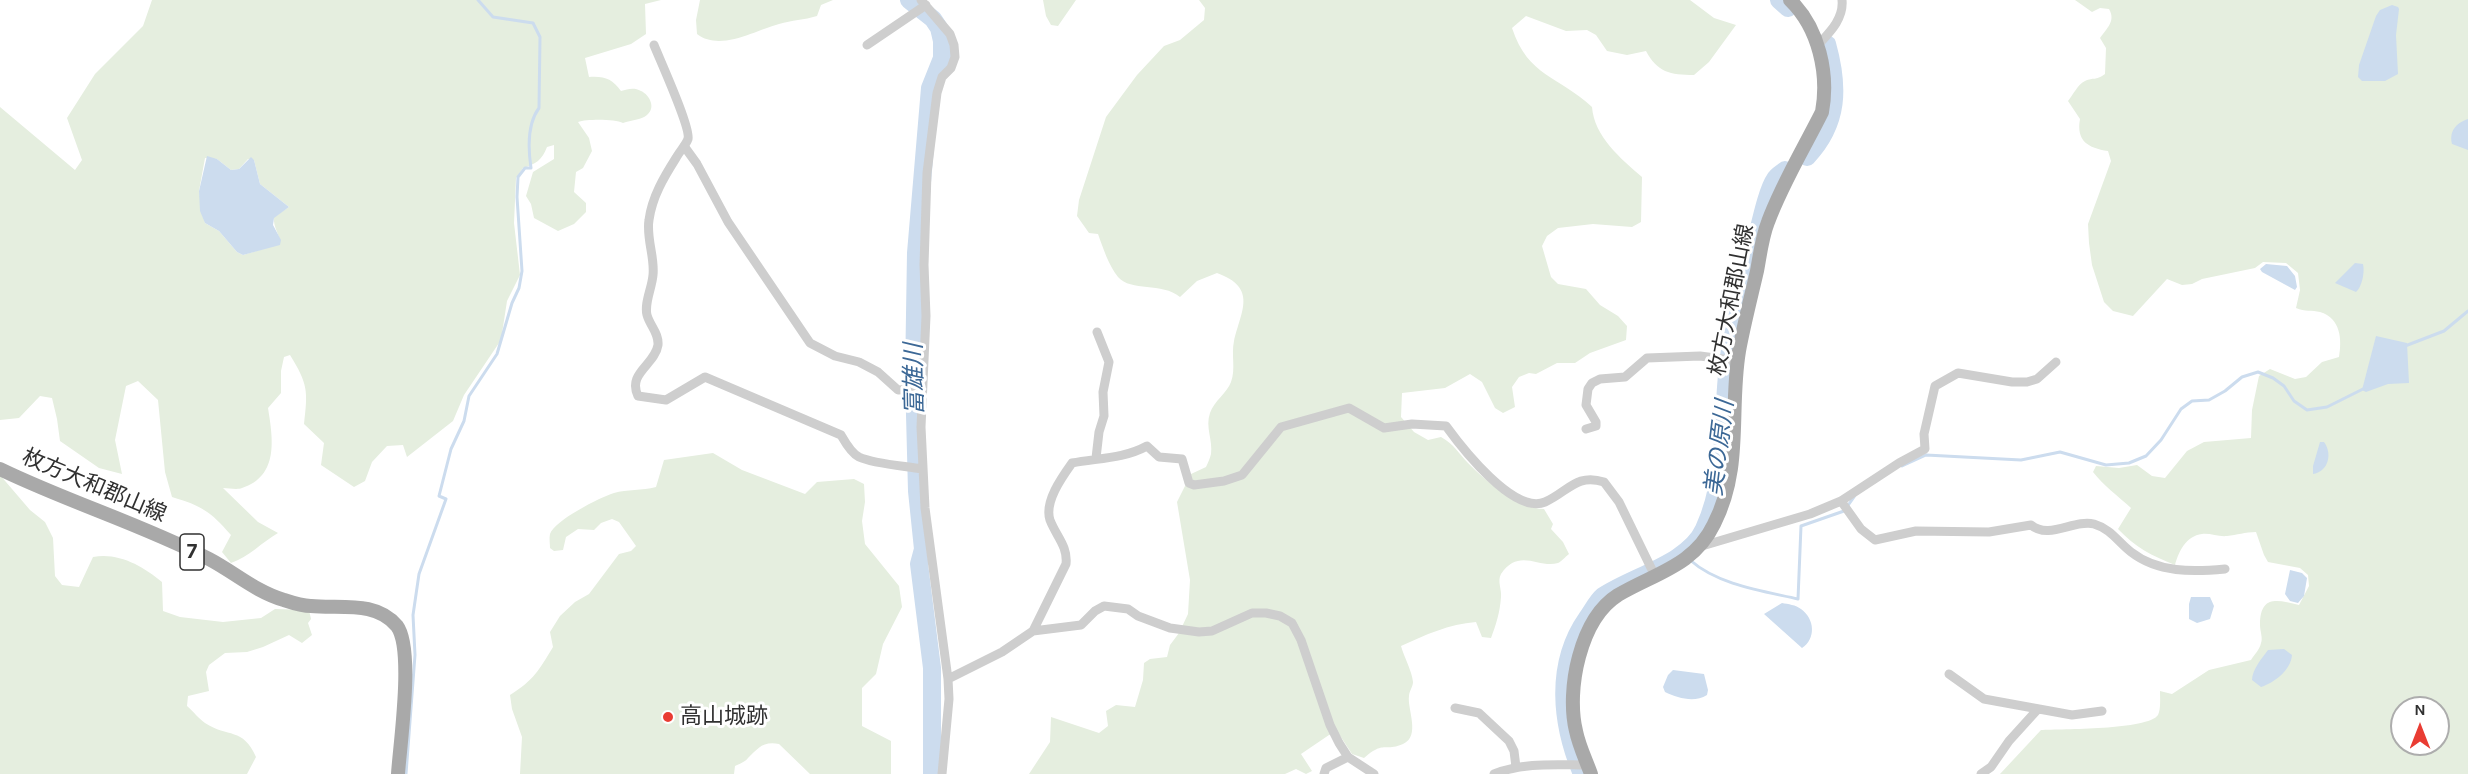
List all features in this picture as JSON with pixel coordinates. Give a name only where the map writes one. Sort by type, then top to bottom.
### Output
[{"type":"main road","name":"枚方大和郡山線","points":[[1589,769],[1575,730],[1573,687],[1576,663],[1587,637],[1600,613],[1616,597],[1684,561],[1702,546],[1722,508],[1729,485],[1734,457],[1738,361],[1767,225],[1822,112],[1826,92],[1824,69],[1817,46],[1809,26],[1790,0]]},
{"type":"main road","name":"枚方大和郡山線","points":[[0,469],[209,559],[265,594],[301,605],[360,608],[384,615],[398,627],[405,657],[398,774]]},
{"type":"street","points":[[1817,46],[1836,24],[1843,7],[1842,0]]},
{"type":"street","points":[[867,45],[923,3],[950,34],[954,45],[955,57],[951,68],[942,77],[937,93],[927,172],[924,265],[926,316],[920,389],[925,508],[948,679],[949,699],[942,774]]},
{"type":"street","points":[[654,45],[686,122],[688,138],[659,186],[648,222],[653,275],[646,309],[647,317],[658,338],[658,346],[655,355],[636,379],[635,390],[638,396],[666,400],[705,377],[841,435],[859,457],[885,464],[922,469]]},
{"type":"street","points":[[684,146],[697,164],[728,222],[810,343],[835,356],[859,362],[878,372],[898,390],[920,389]]},
{"type":"street","points":[[1096,458],[1099,432],[1104,416],[1103,392],[1109,362],[1097,332]]},
{"type":"street","points":[[1586,429],[1596,426],[1588,410],[1586,396],[1592,383],[1600,379],[1625,377],[1647,358],[1700,356],[1738,361]]},
{"type":"street","points":[[1702,546],[1782,523],[1841,501],[1899,463],[1926,449],[1924,434],[1935,386],[1958,373],[2012,382],[2027,382],[2037,379],[2056,362]]},
{"type":"street","points":[[1033,631],[1066,564],[1067,556],[1050,519],[1049,507],[1072,463],[1096,458],[1104,460],[1147,446],[1159,457],[1182,459],[1190,483],[1194,485],[1224,481],[1246,472],[1281,428],[1349,408],[1384,428],[1412,424],[1446,426],[1480,468],[1505,490],[1532,505],[1543,503],[1575,482],[1586,478],[1604,482],[1619,501],[1655,576]]},
{"type":"street","points":[[1841,501],[1861,529],[1875,540],[1916,531],[1989,532],[2031,525],[2035,528],[2050,530],[2081,523],[2104,528],[2132,553],[2172,570],[2196,572],[2225,569]]},
{"type":"street","points":[[948,679],[1002,652],[1033,631],[1082,625],[1095,611],[1104,606],[1128,609],[1138,616],[1170,628],[1199,632],[1212,631],[1252,613],[1280,616],[1292,623],[1301,640],[1330,725],[1348,757],[1374,774]]},
{"type":"street","points":[[1948,674],[1984,699],[2072,715],[2102,711]]},
{"type":"street","points":[[1455,708],[1479,713],[1509,741],[1514,751],[1516,766]]},
{"type":"street","points":[[1981,774],[1990,767],[2009,741],[2038,709]]},
{"type":"street","points":[[1324,774],[1326,768],[1348,757]]},
{"type":"street","points":[[1494,774],[1516,766],[1589,769]]},
{"type":"green space","points":[[152,0],[661,0],[645,4],[646,34],[631,44],[585,58],[589,77],[608,79],[621,91],[638,90],[647,95],[651,102],[650,112],[639,119],[623,123],[601,120],[578,122],[589,138],[592,151],[583,168],[576,172],[574,192],[586,203],[586,212],[574,224],[558,231],[534,218],[531,204],[526,196],[533,172],[554,159],[554,145],[547,147],[541,158],[523,168],[516,178],[514,223],[520,275],[507,301],[501,340],[464,395],[453,421],[407,457],[403,445],[387,446],[372,462],[365,481],[354,487],[321,465],[324,443],[304,424],[306,395],[303,381],[290,355],[284,357],[281,371],[281,393],[268,408],[272,444],[268,466],[254,482],[240,489],[223,488],[258,522],[278,533],[244,557],[231,563],[222,552],[231,535],[205,510],[172,497],[165,472],[158,400],[138,381],[126,386],[115,440],[122,474],[99,468],[60,441],[52,398],[40,396],[19,418],[0,420],[0,107],[75,170],[82,160],[67,118],[95,74],[143,26]],"holes":[[[205,158],[217,159],[231,170],[239,169],[248,159],[254,160],[260,184],[289,207],[274,217],[280,244],[243,255],[237,252],[219,231],[205,223],[199,191]]]},
{"type":"green space","points":[[700,0],[833,0],[821,5],[817,16],[779,24],[738,38],[716,41],[697,34],[696,20]]},
{"type":"green space","points":[[1043,0],[1076,0],[1058,26],[1051,25],[1046,16]]},
{"type":"green space","points":[[1199,0],[1690,0],[1714,18],[1736,25],[1709,62],[1694,75],[1665,71],[1655,64],[1646,51],[1627,55],[1607,51],[1596,35],[1587,30],[1566,31],[1526,16],[1512,28],[1527,57],[1536,66],[1592,107],[1594,118],[1603,137],[1617,155],[1642,177],[1641,222],[1632,227],[1593,224],[1558,228],[1547,236],[1542,246],[1551,277],[1558,284],[1586,289],[1600,305],[1618,316],[1627,326],[1626,340],[1590,353],[1575,363],[1557,363],[1536,374],[1529,373],[1519,377],[1512,387],[1515,407],[1503,413],[1495,408],[1482,382],[1470,374],[1445,388],[1402,393],[1401,417],[1414,432],[1428,440],[1441,437],[1503,493],[1534,508],[1544,509],[1553,524],[1551,529],[1563,542],[1569,554],[1558,563],[1522,560],[1508,566],[1500,577],[1500,608],[1491,638],[1482,637],[1476,622],[1428,634],[1401,646],[1413,682],[1409,694],[1412,729],[1408,740],[1397,746],[1376,749],[1364,758],[1352,754],[1339,734],[1329,735],[1301,754],[1312,771],[1306,774],[1296,769],[1285,774],[1029,774],[1050,742],[1051,717],[1099,733],[1108,726],[1106,711],[1116,705],[1135,707],[1143,680],[1144,663],[1150,659],[1167,657],[1170,645],[1188,614],[1190,580],[1177,502],[1191,474],[1206,467],[1210,457],[1209,418],[1232,377],[1233,346],[1243,310],[1242,293],[1230,279],[1217,273],[1197,281],[1180,297],[1173,292],[1124,282],[1118,277],[1106,257],[1098,234],[1089,233],[1077,216],[1079,200],[1106,117],[1137,75],[1164,46],[1180,40],[1204,20],[1205,8]]},
{"type":"green space","points":[[2075,0],[2468,0],[2468,774],[2000,774],[2041,730],[2122,726],[2151,720],[2159,713],[2160,691],[2172,694],[2209,670],[2251,660],[2262,639],[2261,615],[2267,604],[2277,601],[2299,605],[2309,586],[2308,575],[2300,568],[2268,562],[2256,532],[2227,536],[2196,535],[2184,545],[2175,565],[2144,550],[2118,529],[2131,508],[2093,472],[2096,466],[2119,468],[2137,465],[2152,476],[2165,478],[2187,451],[2204,442],[2251,438],[2252,410],[2259,376],[2270,369],[2295,379],[2306,377],[2322,362],[2339,357],[2340,350],[2340,337],[2332,319],[2320,312],[2296,308],[2300,290],[2298,273],[2286,263],[2263,262],[2255,268],[2202,279],[2192,284],[2182,285],[2167,279],[2133,316],[2113,311],[2104,302],[2092,265],[2088,224],[2111,161],[2108,151],[2089,145],[2082,138],[2079,127],[2080,119],[2068,101],[2082,82],[2105,74],[2106,48],[2100,38],[2112,17],[2109,9],[2100,8],[2092,12]]},
{"type":"green space","points":[[713,453],[742,470],[805,494],[817,482],[854,479],[864,484],[865,502],[862,521],[865,544],[899,586],[902,607],[883,644],[876,674],[862,688],[862,726],[891,741],[891,774],[810,774],[779,744],[773,743],[761,746],[745,761],[735,766],[734,774],[520,774],[522,737],[512,709],[510,695],[530,679],[544,662],[553,647],[550,632],[560,616],[575,602],[589,594],[619,554],[631,551],[636,546],[619,522],[612,519],[601,523],[594,530],[578,529],[566,537],[563,550],[554,551],[550,548],[550,534],[553,529],[568,516],[607,495],[656,487],[664,460]]},
{"type":"green space","points":[[0,475],[30,510],[45,522],[53,538],[55,576],[62,585],[79,587],[93,557],[112,557],[121,558],[138,566],[162,582],[163,611],[180,617],[223,622],[261,618],[275,609],[309,610],[311,619],[308,623],[312,635],[302,643],[289,635],[247,652],[225,653],[209,665],[206,672],[209,691],[188,696],[187,706],[203,721],[213,728],[234,734],[246,741],[256,757],[247,774],[0,774]]},
{"type":"water","points":[[2392,5],[2399,9],[2396,35],[2398,74],[2385,81],[2362,81],[2358,77],[2359,65],[2376,16],[2380,10]]},
{"type":"water","points":[[2468,119],[2468,150],[2452,144],[2451,139],[2454,128]]},
{"type":"water","points":[[207,156],[217,159],[231,170],[239,169],[251,157],[254,160],[260,184],[289,207],[274,218],[273,225],[281,240],[280,245],[243,255],[237,252],[219,231],[205,223],[200,211],[199,191]]},
{"type":"water","points":[[2355,263],[2363,264],[2364,267],[2361,283],[2356,292],[2335,283]]},
{"type":"water","points":[[2266,264],[2287,266],[2295,276],[2297,287],[2295,290],[2262,272],[2260,269]]},
{"type":"water","points":[[2376,336],[2407,343],[2409,383],[2388,384],[2366,392],[2362,390]]},
{"type":"water","points":[[2320,442],[2324,442],[2327,447],[2328,462],[2322,470],[2313,474],[2313,466]]},
{"type":"water","points":[[2290,570],[2302,573],[2307,578],[2304,596],[2298,603],[2290,601],[2285,594]]},
{"type":"water","points":[[2191,597],[2210,597],[2214,606],[2210,619],[2197,623],[2189,619]]},
{"type":"water","points":[[1782,603],[1799,608],[1809,618],[1812,634],[1810,640],[1802,648],[1764,614]]},
{"type":"water","points":[[2284,649],[2292,655],[2289,666],[2281,675],[2261,687],[2252,680],[2255,668],[2268,650]]},
{"type":"water","points":[[1673,670],[1704,674],[1707,695],[1691,699],[1665,692],[1663,687]]},
{"type":"waterway","points":[[406,774],[415,655],[413,615],[419,574],[446,499],[439,496],[451,449],[464,421],[469,396],[497,354],[512,303],[519,288],[522,271],[517,197],[518,177],[525,168],[531,168],[530,129],[539,108],[540,37],[533,23],[493,17],[478,0]]},
{"type":"waterway","name":"富雄川","points":[[909,0],[933,19],[939,28],[942,41],[942,58],[930,88],[916,253],[914,376],[917,491],[923,549],[919,564],[932,668],[932,774]]},
{"type":"waterway","name":"美の原川","points":[[1779,0],[1788,8]]},
{"type":"waterway","name":"美の原川","points":[[1807,157],[1825,131],[1834,104],[1833,75],[1827,44]]},
{"type":"waterway","name":"美の原川","points":[[1582,774],[1569,735],[1566,715],[1564,695],[1569,655],[1576,636],[1603,596],[1673,560],[1697,541],[1704,529],[1718,486],[1727,373],[1736,322],[1767,199],[1772,184],[1785,170]]},
{"type":"waterway","points":[[2405,346],[2444,331],[2468,311]]},
{"type":"waterway","points":[[1902,466],[1926,455],[2021,460],[2060,452],[2106,465],[2129,463],[2146,456],[2161,440],[2181,409],[2192,401],[2209,400],[2242,377],[2258,372],[2273,378],[2284,386],[2294,401],[2307,410],[2327,407],[2363,389]]},
{"type":"waterway","points":[[1690,560],[1701,569],[1727,581],[1798,599],[1801,526],[1844,511],[1854,497]]},
{"type":"place","name":"高山城跡","points":[[668,717]]}]
